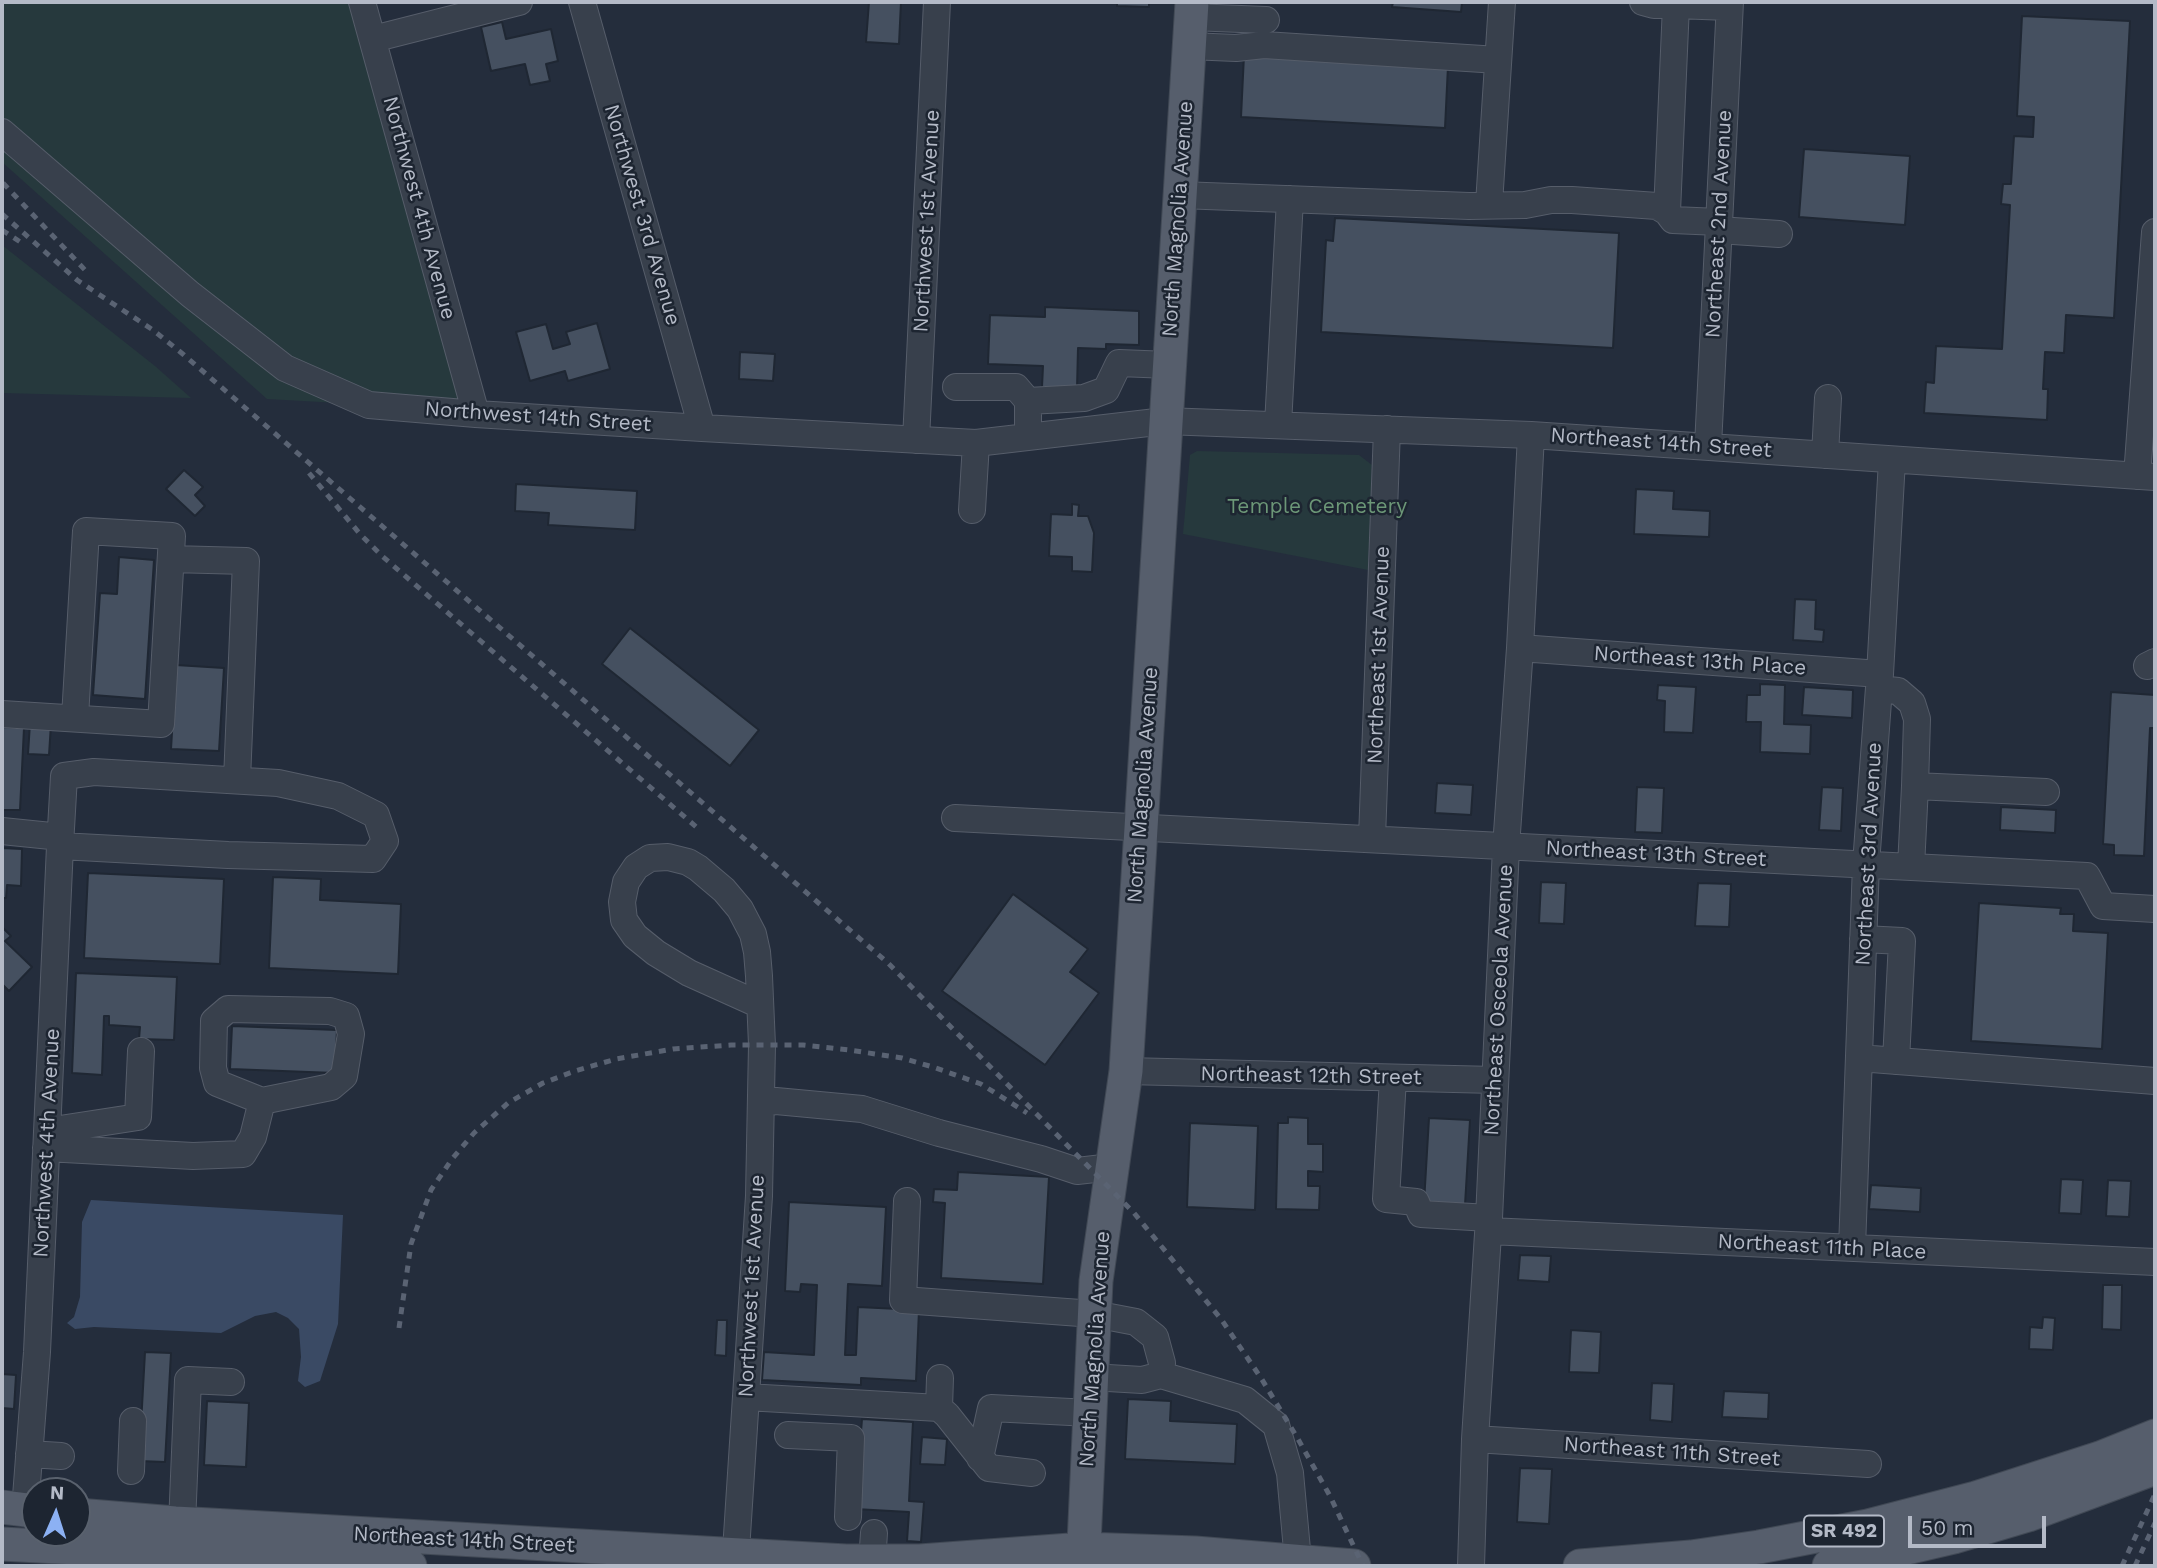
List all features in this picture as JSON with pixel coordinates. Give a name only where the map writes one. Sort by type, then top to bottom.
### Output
[{"type":"main road","name":"North Magnolia Avenue","points":[[1083,1558],[1096,1281],[1126,1071],[1191,22]]},
{"type":"main road","name":"SR 492","points":[[1829,1566],[1954,1537],[2028,1515],[2106,1472],[2155,1436]]},
{"type":"main road","name":"SR 492","points":[[1580,1566],[1691,1557],[1813,1538],[1920,1514],[1976,1498],[2106,1472],[2155,1468]]},
{"type":"main road","name":"Northeast 14th Street","points":[[91,1516],[735,1561],[873,1547],[920,1561],[1195,1553],[1354,1566]]},
{"type":"main road","points":[[2,1544],[410,1566]]},
{"type":"street","name":"Northwest 4th Avenue","points":[[362,2],[476,414]]},
{"type":"street","points":[[373,40],[519,2]]},
{"type":"street","name":"Northwest 3rd Avenue","points":[[582,2],[702,428]]},
{"type":"street","name":"Northwest 1st Avenue","points":[[916,440],[937,2]]},
{"type":"street","points":[[1489,204],[1502,2]]},
{"type":"street","points":[[1643,2],[1654,5],[1729,4]]},
{"type":"street","name":"Northeast 2nd Avenue","points":[[1708,446],[1729,4]]},
{"type":"street","points":[[1667,212],[1676,5]]},
{"type":"street","points":[[1191,22],[1266,19]]},
{"type":"street","points":[[1191,22],[1236,48],[1264,45],[1498,60]]},
{"type":"street","name":"Northwest 14th Street","points":[[2,132],[190,294],[285,369],[369,405],[476,414],[976,443],[1165,421]]},
{"type":"street","points":[[1180,194],[1469,206],[1572,200],[1657,206],[1673,220],[1779,234]]},
{"type":"street","points":[[1278,425],[1290,199]]},
{"type":"street","points":[[2146,477],[2155,232]]},
{"type":"street","points":[[1028,401],[1084,398],[1106,390],[1119,363],[1169,365]]},
{"type":"street","points":[[956,387],[1016,387],[1028,401],[1028,437]]},
{"type":"street","points":[[1825,455],[1828,398]]},
{"type":"street","name":"Northeast 14th Street","points":[[1165,421],[1531,435],[2146,477]]},
{"type":"street","name":"Northeast 1st Avenue","points":[[1372,838],[1387,429]]},
{"type":"street","name":"Northeast Osceola Avenue","points":[[1471,1566],[1475,1439],[1489,1224],[1506,847],[1531,435]]},
{"type":"street","points":[[972,510],[976,443]]},
{"type":"street","name":"Northeast 3rd Avenue","points":[[1852,1248],[1866,864],[1892,460]]},
{"type":"street","points":[[2,714],[161,724],[172,536],[86,531],[75,717]]},
{"type":"street","points":[[2,831],[60,841],[228,855],[373,859],[385,841],[376,815],[338,796],[278,783],[237,780],[246,561],[171,559]]},
{"type":"street","name":"Northeast 13th Place","points":[[1520,648],[1879,681],[1898,691],[1912,703],[1917,719],[1914,786]]},
{"type":"street","name":"Northwest 4th Avenue","points":[[26,1477],[37,1352],[64,776],[94,772],[237,780]]},
{"type":"street","points":[[1910,867],[1914,786],[2046,792]]},
{"type":"street","name":"Northeast 13th Street","points":[[955,818],[2087,876],[2103,906],[2155,908]]},
{"type":"street","name":"Northwest 1st Avenue","points":[[735,1561],[759,1196],[762,1045],[760,1004],[757,952],[747,920],[732,899],[698,868],[678,858],[668,857],[650,858],[636,867],[626,882],[622,902],[625,920],[635,936],[656,953],[689,973],[760,1004]]},
{"type":"street","points":[[1863,939],[1902,941],[1896,1061]]},
{"type":"street","points":[[228,1009],[330,1012],[346,1016],[351,1034],[344,1076],[331,1087],[262,1101],[217,1083],[213,1068],[214,1021],[228,1009]]},
{"type":"street","points":[[47,1140],[138,1116],[141,1051]]},
{"type":"street","points":[[1859,1058],[2155,1081]]},
{"type":"street","name":"Northeast 12th Street","points":[[1126,1071],[1495,1080]]},
{"type":"street","name":"Northeast 11th Place","points":[[1392,1078],[1386,1199],[1416,1202],[1421,1214],[1489,1224],[1852,1248],[2155,1262]]},
{"type":"street","points":[[47,1140],[193,1156],[243,1154],[253,1137],[262,1101]]},
{"type":"street","points":[[761,1103],[776,1101],[862,1109],[1077,1171],[1112,1167]]},
{"type":"street","points":[[907,1201],[903,1300],[1094,1314],[1136,1322],[1155,1337],[1162,1363],[1161,1376]]},
{"type":"street","points":[[1091,1377],[1142,1380],[1161,1376],[1245,1400],[1276,1425],[1290,1473],[1298,1561]]},
{"type":"street","points":[[939,1408],[940,1378]]},
{"type":"street","points":[[182,1524],[188,1380],[232,1382]]},
{"type":"street","points":[[746,1398],[939,1408],[989,1468],[1032,1473]]},
{"type":"street","points":[[981,1458],[991,1408],[1090,1413]]},
{"type":"street","points":[[131,1471],[134,1422]]},
{"type":"street","points":[[788,1435],[851,1438],[848,1517]]},
{"type":"street","name":"Northeast 11th Street","points":[[1475,1439],[1868,1464]]},
{"type":"street","points":[[29,1454],[61,1456]]},
{"type":"green space","points":[[2,2],[352,2],[463,402],[371,394],[289,359],[196,285],[2,119]]},
{"type":"green space","points":[[2,145],[339,403],[267,399],[2,162]]},
{"type":"green space","points":[[2,245],[155,366],[191,398],[2,393]]},
{"type":"green space","name":"Temple Cemetery","points":[[1197,451],[1359,455],[1372,465],[1368,570],[1183,534],[1190,455]]},
{"type":"water","points":[[91,1200],[343,1215],[338,1324],[320,1381],[305,1387],[298,1381],[301,1357],[299,1329],[288,1318],[276,1312],[255,1316],[221,1333],[94,1327],[75,1329],[67,1323],[74,1317],[80,1297],[82,1222]]},
{"type":"building","points":[[869,2],[901,2],[899,44],[866,42]]},
{"type":"building","points":[[1117,2],[1149,2],[1149,7],[1117,6]]},
{"type":"building","points":[[1393,2],[1462,2],[1461,12],[1392,7]]},
{"type":"building","points":[[2022,16],[2130,21],[2114,318],[2066,315],[2064,353],[2045,352],[2043,389],[2048,389],[2047,420],[1924,413],[1926,382],[1934,383],[1936,346],[2002,349],[2010,205],[2001,204],[2003,184],[2011,184],[2014,136],[2033,137],[2034,117],[2017,116]]},
{"type":"building","points":[[502,22],[506,39],[551,29],[558,61],[546,64],[550,81],[530,85],[525,64],[491,71],[481,27]]},
{"type":"building","points":[[1244,55],[1448,66],[1445,128],[1241,117]]},
{"type":"building","points":[[1804,149],[1910,156],[1905,225],[1799,217]]},
{"type":"building","points":[[1335,218],[1619,233],[1613,348],[1321,332],[1326,240],[1333,241]]},
{"type":"building","points":[[1045,307],[1139,311],[1139,345],[1106,344],[1106,349],[1078,348],[1077,389],[1042,387],[1043,366],[988,364],[990,315],[1045,317]]},
{"type":"building","points":[[597,323],[610,369],[568,381],[565,371],[530,381],[516,332],[546,324],[553,349],[570,344],[566,332]]},
{"type":"building","points":[[740,352],[775,354],[773,381],[739,379]]},
{"type":"building","points":[[184,470],[203,487],[195,495],[205,506],[195,516],[166,489]]},
{"type":"building","points":[[516,484],[637,491],[635,530],[548,525],[549,513],[515,511]]},
{"type":"building","points":[[1636,489],[1674,491],[1673,509],[1710,511],[1709,537],[1634,534]]},
{"type":"building","points":[[1072,504],[1079,505],[1078,516],[1088,516],[1094,533],[1092,572],[1072,571],[1072,557],[1049,556],[1051,514],[1072,515]]},
{"type":"building","points":[[119,557],[154,560],[145,699],[93,695],[100,593],[117,594]]},
{"type":"building","points":[[1795,599],[1816,600],[1815,629],[1824,630],[1823,642],[1793,640]]},
{"type":"building","points":[[630,628],[759,730],[730,766],[602,664]]},
{"type":"building","points":[[176,665],[224,668],[219,751],[171,749]]},
{"type":"building","points":[[1760,684],[1785,685],[1784,724],[1811,725],[1810,754],[1760,752],[1761,722],[1746,722],[1747,695],[1760,695]]},
{"type":"building","points":[[1658,685],[1696,687],[1693,733],[1664,732],[1665,701],[1657,700]]},
{"type":"building","points":[[1804,687],[1853,690],[1852,718],[1802,715]]},
{"type":"building","points":[[2111,692],[2155,695],[2155,728],[2150,728],[2144,856],[2114,855],[2114,845],[2103,844]]},
{"type":"building","points":[[30,723],[51,724],[49,755],[28,754]]},
{"type":"building","points":[[2,727],[24,728],[20,810],[2,810]]},
{"type":"building","points":[[1437,783],[1473,785],[1471,815],[1435,813]]},
{"type":"building","points":[[1637,787],[1664,788],[1662,833],[1635,832]]},
{"type":"building","points":[[1822,787],[1843,788],[1841,831],[1819,830]]},
{"type":"building","points":[[2001,807],[2056,810],[2055,833],[2000,830]]},
{"type":"building","points":[[2,848],[22,849],[21,886],[7,885],[6,898],[2,898]]},
{"type":"building","points":[[88,873],[224,879],[220,964],[84,958]]},
{"type":"building","points":[[273,877],[321,879],[320,900],[401,904],[398,974],[269,968]]},
{"type":"building","points":[[1541,882],[1566,883],[1564,924],[1539,923]]},
{"type":"building","points":[[1698,883],[1731,884],[1729,927],[1695,926]]},
{"type":"building","points":[[1013,894],[1088,949],[1070,972],[1099,993],[1045,1065],[942,991]]},
{"type":"building","points":[[1979,903],[2061,908],[2060,914],[2074,914],[2073,931],[2108,933],[2102,1049],[1971,1041]]},
{"type":"building","points":[[2,927],[11,936],[5,941],[32,967],[9,991],[2,984]]},
{"type":"building","points":[[76,973],[177,977],[174,1040],[139,1039],[140,1027],[109,1025],[109,1016],[104,1016],[102,1075],[72,1073]]},
{"type":"building","points":[[232,1026],[337,1030],[335,1073],[230,1069]]},
{"type":"building","points":[[1288,1117],[1308,1118],[1308,1144],[1323,1144],[1323,1172],[1308,1171],[1308,1186],[1320,1186],[1319,1210],[1276,1209],[1278,1123],[1288,1123]]},
{"type":"building","points":[[1429,1118],[1470,1120],[1465,1205],[1424,1203]]},
{"type":"building","points":[[1190,1123],[1258,1126],[1255,1210],[1187,1207]]},
{"type":"building","points":[[958,1172],[1049,1177],[1043,1284],[941,1278],[945,1203],[933,1202],[934,1189],[957,1190]]},
{"type":"building","points":[[2061,1179],[2083,1180],[2081,1214],[2059,1213]]},
{"type":"building","points":[[2108,1180],[2131,1181],[2129,1217],[2106,1216]]},
{"type":"building","points":[[1871,1185],[1921,1188],[1920,1212],[1869,1209]]},
{"type":"building","points":[[789,1202],[886,1207],[882,1286],[848,1284],[845,1355],[856,1355],[858,1307],[919,1310],[916,1381],[861,1378],[861,1385],[762,1380],[764,1352],[814,1355],[817,1285],[801,1284],[800,1292],[785,1291]]},
{"type":"building","points":[[1520,1255],[1551,1256],[1549,1282],[1518,1280]]},
{"type":"building","points":[[2103,1285],[2122,1285],[2121,1330],[2102,1329]]},
{"type":"building","points":[[2043,1317],[2055,1318],[2053,1350],[2029,1349],[2030,1327],[2042,1328]]},
{"type":"building","points":[[717,1320],[727,1320],[726,1356],[715,1355]]},
{"type":"building","points":[[1571,1330],[1601,1332],[1599,1373],[1569,1372]]},
{"type":"building","points":[[145,1352],[171,1353],[165,1462],[139,1461]]},
{"type":"building","points":[[2,1374],[16,1375],[14,1409],[2,1408]]},
{"type":"building","points":[[1652,1383],[1674,1384],[1672,1422],[1650,1420]]},
{"type":"building","points":[[1724,1391],[1769,1393],[1768,1419],[1722,1417]]},
{"type":"building","points":[[1128,1399],[1171,1401],[1170,1421],[1237,1424],[1235,1464],[1125,1459]]},
{"type":"building","points":[[207,1401],[249,1403],[246,1467],[204,1465]]},
{"type":"building","points":[[862,1419],[913,1422],[909,1501],[924,1502],[921,1542],[907,1541],[909,1512],[855,1509]]},
{"type":"building","points":[[922,1437],[947,1439],[945,1465],[920,1464]]},
{"type":"building","points":[[1520,1468],[1552,1469],[1549,1524],[1517,1522]]},
{"type":"railway","points":[[3,183],[85,270]]},
{"type":"railway","points":[[2,214],[77,280],[153,330],[184,355],[888,963],[1134,1213],[1221,1319],[1298,1439],[1330,1496],[1363,1566]]},
{"type":"railway","points":[[2,230],[25,245]]},
{"type":"railway","points":[[309,473],[382,556],[701,831]]},
{"type":"railway","points":[[399,1328],[411,1244],[431,1190],[452,1159],[474,1133],[508,1103],[543,1083],[575,1071],[616,1059],[673,1049],[731,1045],[803,1045],[902,1058],[933,1067],[981,1084],[1027,1113]]},
{"type":"railway","points":[[2122,1566],[2155,1494]]},
{"type":"railway","points":[[2135,1566],[2155,1523]]}]
